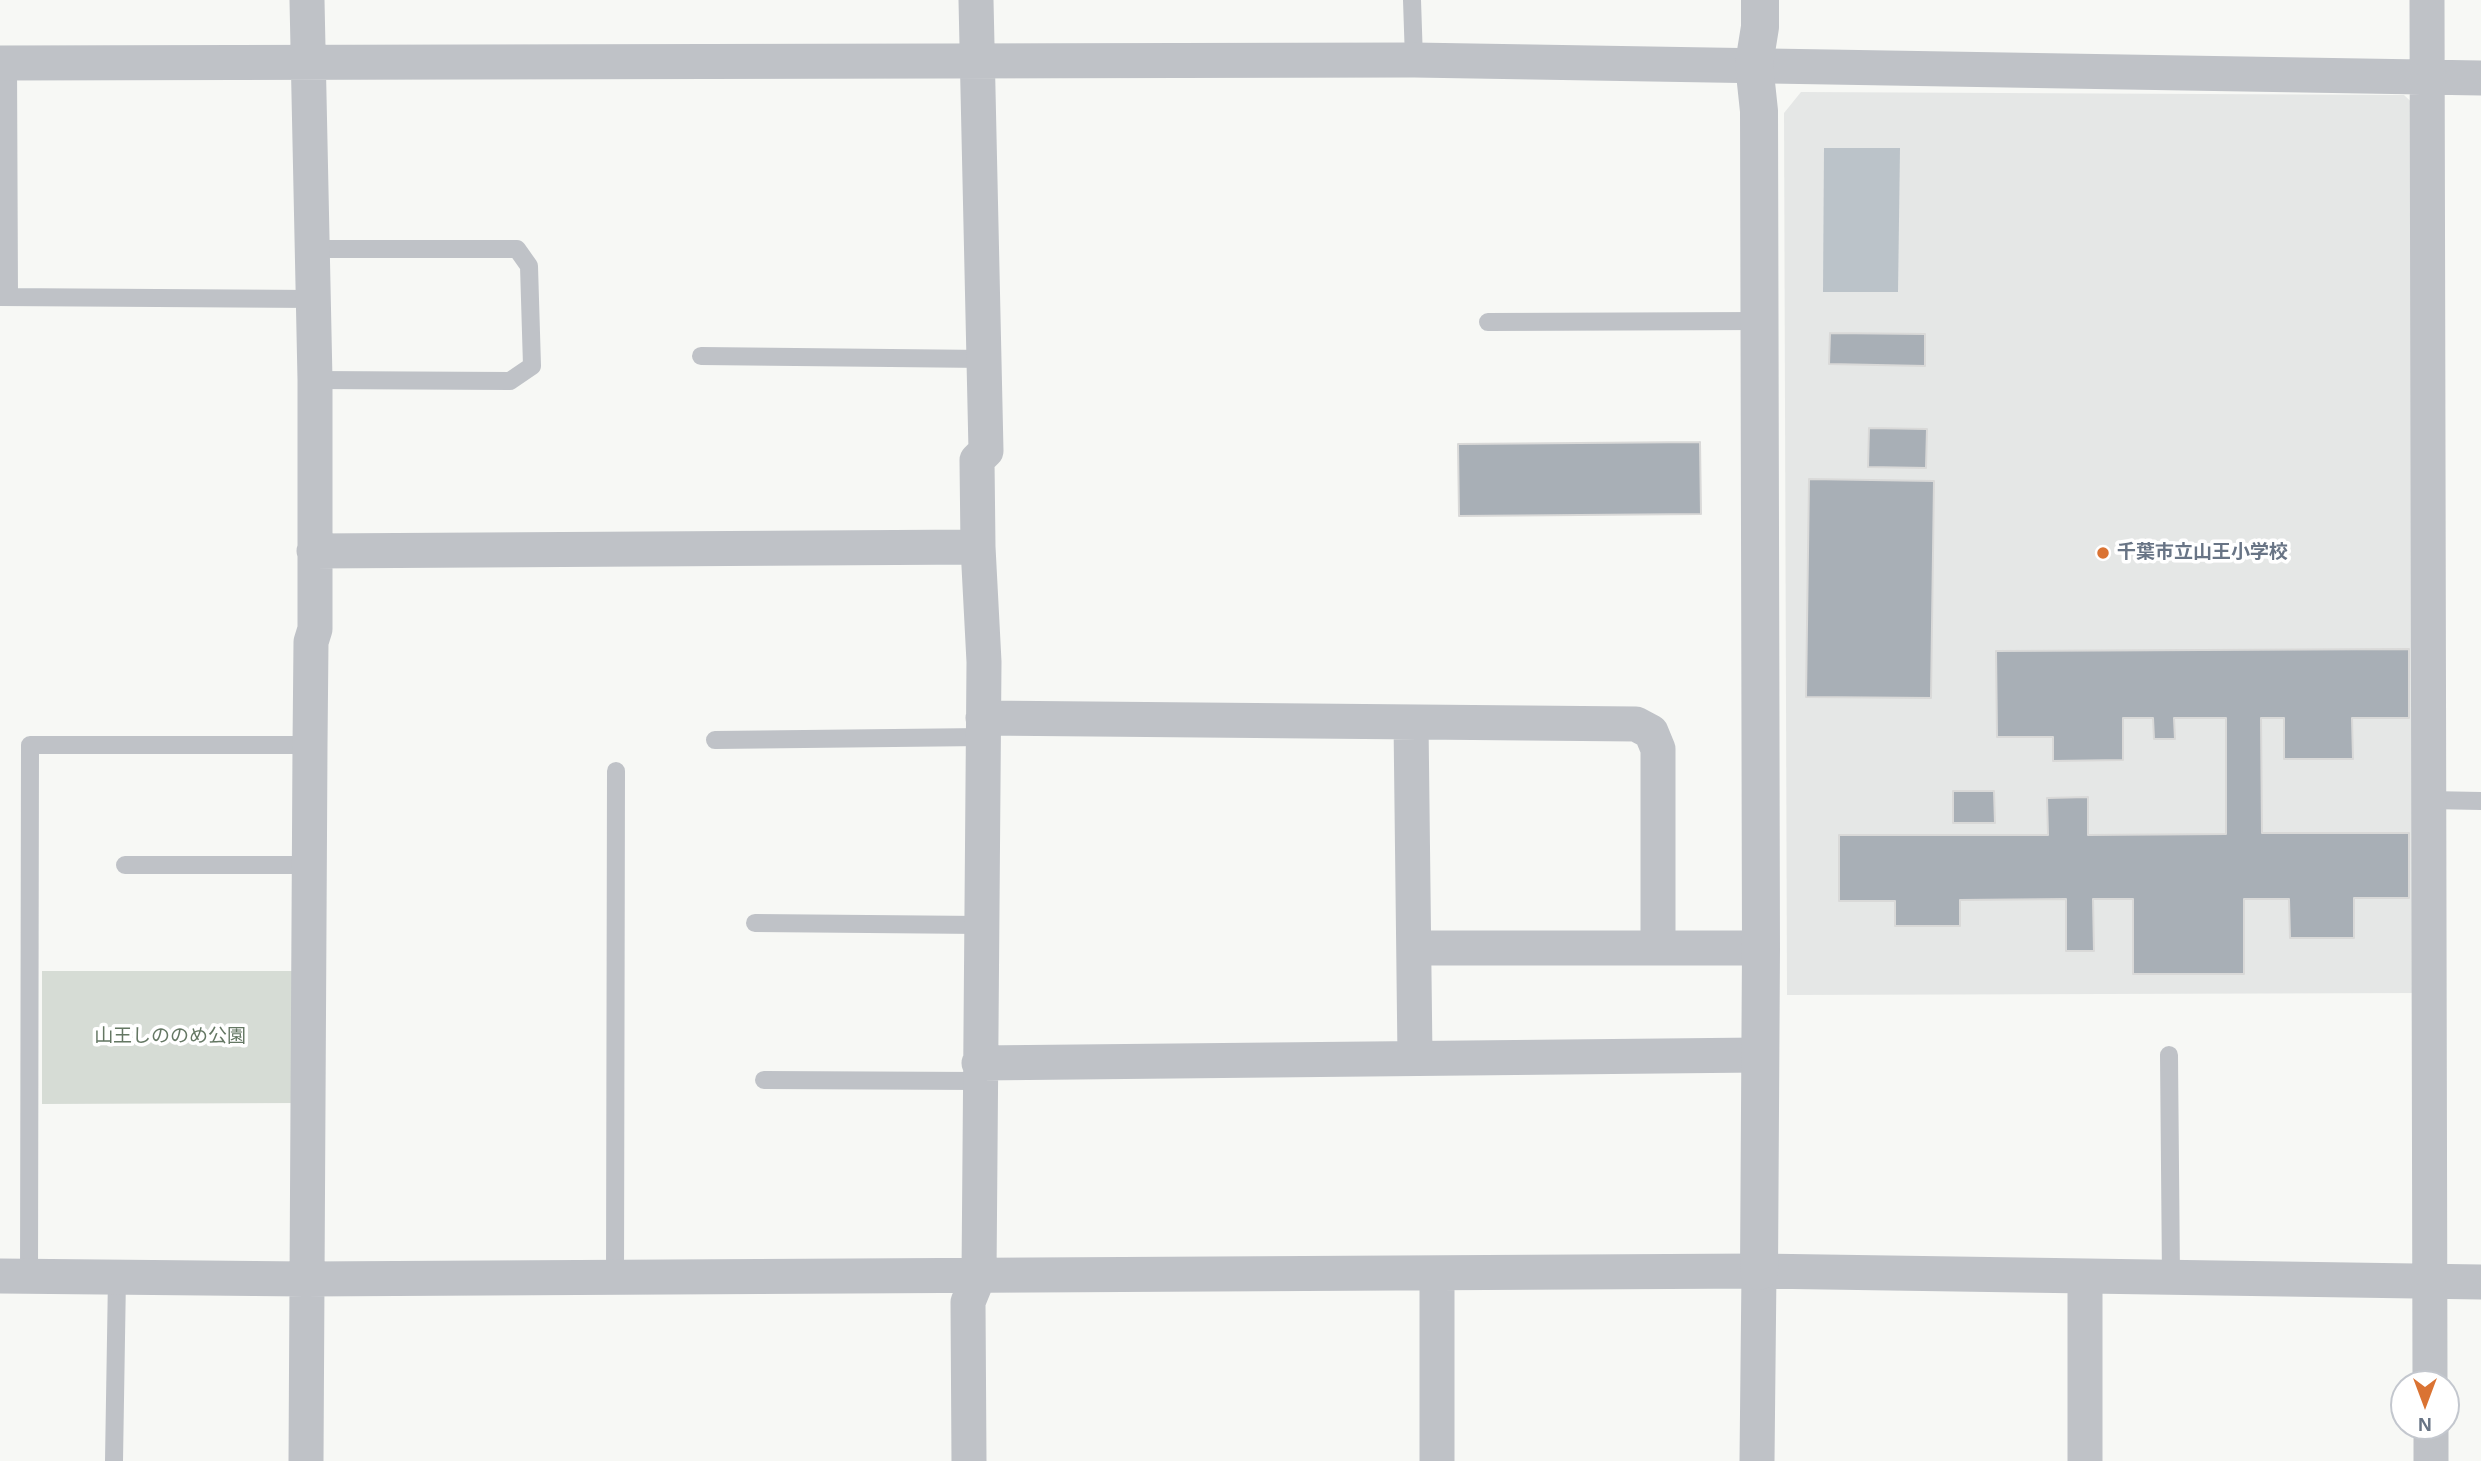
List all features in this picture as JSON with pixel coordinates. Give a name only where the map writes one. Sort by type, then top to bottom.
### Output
[{"type":"street","points":[[306,1461],[305,1279],[316,380],[307,0]]},
{"type":"street","points":[[969,1461],[968,1302],[979,1275],[984,662],[977,460],[986,451],[976,0]]},
{"type":"street","points":[[1757,1461],[1761,948],[1759,111],[1754,64],[1760,27],[1760,0]]},
{"type":"street","points":[[2427,0],[2430,1370]]},
{"type":"street","points":[[4,63],[1413,61],[1754,64],[2481,78]]},
{"type":"street","points":[[314,551],[978,547]]},
{"type":"street","points":[[983,728],[1411,722],[1636,724],[1651,732],[1658,749],[1658,947]]},
{"type":"street","points":[[1411,722],[1415,1058]]},
{"type":"street","points":[[1413,948],[1761,948]]},
{"type":"street","points":[[979,1072],[1415,1058],[1759,1055]]},
{"type":"street","points":[[15,1276],[305,1279],[1759,1271],[2481,1282]]},
{"type":"street","points":[[1437,1274],[1437,1461]]},
{"type":"street","points":[[2085,1277],[2085,1461]]},
{"type":"street","points":[[2431,1440],[2431,1461]]},
{"type":"lane","points":[[1412,0],[1413,61]]},
{"type":"lane","points":[[4,63],[5,297],[314,299]]},
{"type":"lane","points":[[313,249],[517,249],[529,266],[532,366],[510,381],[316,380]]},
{"type":"lane","points":[[1488,322],[1759,321]]},
{"type":"lane","points":[[701,356],[985,359]]},
{"type":"lane","points":[[715,740],[983,728]]},
{"type":"lane","points":[[15,1276],[30,745],[310,746]]},
{"type":"lane","points":[[615,1277],[616,771]]},
{"type":"lane","points":[[2429,800],[2481,800]]},
{"type":"lane","points":[[125,865],[310,865]]},
{"type":"lane","points":[[755,923],[981,925]]},
{"type":"lane","points":[[2169,1055],[2171,1278]]},
{"type":"lane","points":[[764,1080],[979,1072]]},
{"type":"lane","points":[[114,1461],[117,1277]]},
{"type":"shaded area","name":"千葉市立山王小学校","points":[[1801,92],[2404,95],[2421,111],[2421,993],[1787,995],[1784,113]]},
{"type":"shaded area","points":[[1824,148],[1900,148],[1898,292],[1823,292]]},
{"type":"green space","name":"山王しののめ公園","points":[[42,971],[299,971],[299,1103],[42,1104]]},
{"type":"building","points":[[1830,333],[1925,334],[1925,366],[1829,364]]},
{"type":"building","points":[[1869,428],[1927,429],[1926,468],[1868,467]]},
{"type":"building","points":[[1700,442],[1701,514],[1459,516],[1458,444]]},
{"type":"building","points":[[1809,479],[1934,481],[1931,698],[1806,697]]},
{"type":"building","points":[[2409,649],[2409,718],[2352,718],[2353,759],[2284,759],[2284,718],[2261,718],[2262,833],[2409,833],[2409,898],[2354,898],[2354,938],[2290,938],[2289,899],[2244,899],[2244,974],[2133,974],[2133,899],[2093,899],[2094,951],[2066,951],[2066,899],[1960,900],[1960,926],[1895,926],[1895,901],[1839,901],[1839,835],[2048,835],[2047,798],[2088,797],[2088,835],[2226,834],[2226,718],[2174,718],[2175,739],[2154,739],[2153,718],[2123,718],[2123,760],[2053,761],[2053,737],[1997,737],[1996,651]]},
{"type":"building","points":[[1953,791],[1994,791],[1995,823],[1953,823]]},
{"type":"place","name":"千葉市立山王小学校","points":[[2103,553]]}]
